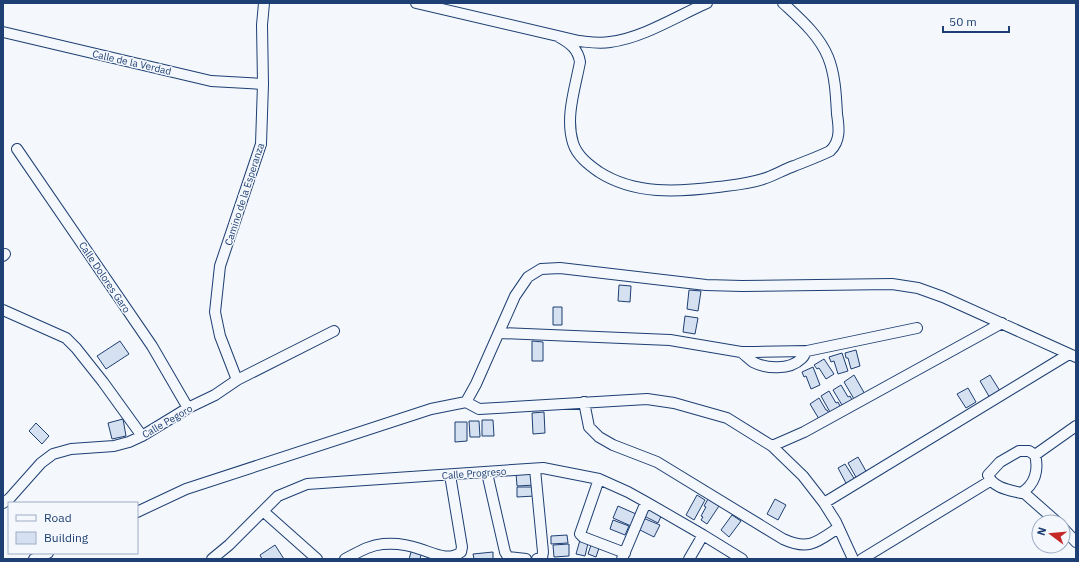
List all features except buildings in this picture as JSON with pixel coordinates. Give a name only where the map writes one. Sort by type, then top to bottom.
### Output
[{"type":"street","name":"Camino de la Esperanza","points":[[237,380],[220,336],[215,312],[215,304],[220,266],[261,144],[263,84],[262,25],[264,3]]},
{"type":"street","points":[[416,3],[436,5],[559,37],[598,43],[624,40],[645,32],[707,3]]},
{"type":"street","points":[[559,37],[569,42],[579,54],[580,62],[570,111],[570,129],[574,145],[580,156],[591,167],[605,176],[627,186],[651,190],[695,190],[744,184],[763,179],[830,151],[836,146],[838,138],[839,128],[834,79],[828,57],[817,39],[805,24],[783,3]]},
{"type":"street","name":"Calle de la Verdad","points":[[3,32],[210,81],[263,84]]},
{"type":"street","name":"Calle Dolores Garo","points":[[17,149],[152,346],[188,408]]},
{"type":"street","points":[[466,402],[476,384],[515,296],[528,277],[541,269],[560,268],[706,285],[892,284],[918,288],[943,297],[1073,356]]},
{"type":"street","points":[[3,310],[66,338],[76,348],[103,382],[142,436]]},
{"type":"street","points":[[772,446],[804,432],[1002,323]]},
{"type":"street","points":[[499,333],[670,340],[741,352],[806,351],[917,328]]},
{"type":"street","name":"Calle Pegoro","points":[[3,503],[9,499],[41,463],[53,454],[71,449],[114,446],[142,436],[188,408],[215,395],[237,380],[334,331]]},
{"type":"street","points":[[741,352],[753,362],[766,367],[777,367],[796,363],[802,359],[806,351]]},
{"type":"street","points":[[824,503],[1073,356]]},
{"type":"street","points":[[138,512],[186,488],[431,409],[466,402],[478,409],[647,399],[674,403],[727,418],[772,446],[803,476],[824,503],[853,559]]},
{"type":"street","points":[[584,402],[589,427],[599,437],[613,445],[657,462],[783,540],[794,545],[806,546],[817,542],[838,528]]},
{"type":"street","points":[[1035,455],[1076,426]]},
{"type":"street","points":[[1019,451],[1029,451],[1035,455],[1037,464],[1032,483],[1027,490],[1021,493],[1011,491],[990,481],[988,475],[1000,462],[1011,455],[1019,451]]},
{"type":"street","name":"Calle Progreso","points":[[212,559],[229,545],[278,496],[307,484],[487,473],[543,468],[599,479],[646,502],[704,535],[742,559]]},
{"type":"street","points":[[535,469],[543,552],[542,558],[537,559]]},
{"type":"street","points":[[487,473],[505,552],[508,557],[526,559]]},
{"type":"street","points":[[345,559],[367,548],[383,544],[412,547],[440,556],[457,556],[461,552],[462,547],[450,475]]},
{"type":"street","points":[[599,479],[580,534],[583,537],[623,556],[646,502]]},
{"type":"street","points":[[862,559],[990,481]]},
{"type":"street","points":[[1023,492],[1048,514]]},
{"type":"street","points":[[263,511],[317,559]]},
{"type":"street","points":[[689,559],[704,535]]},
{"type":"street","points":[[34,559],[46,554]]}]
